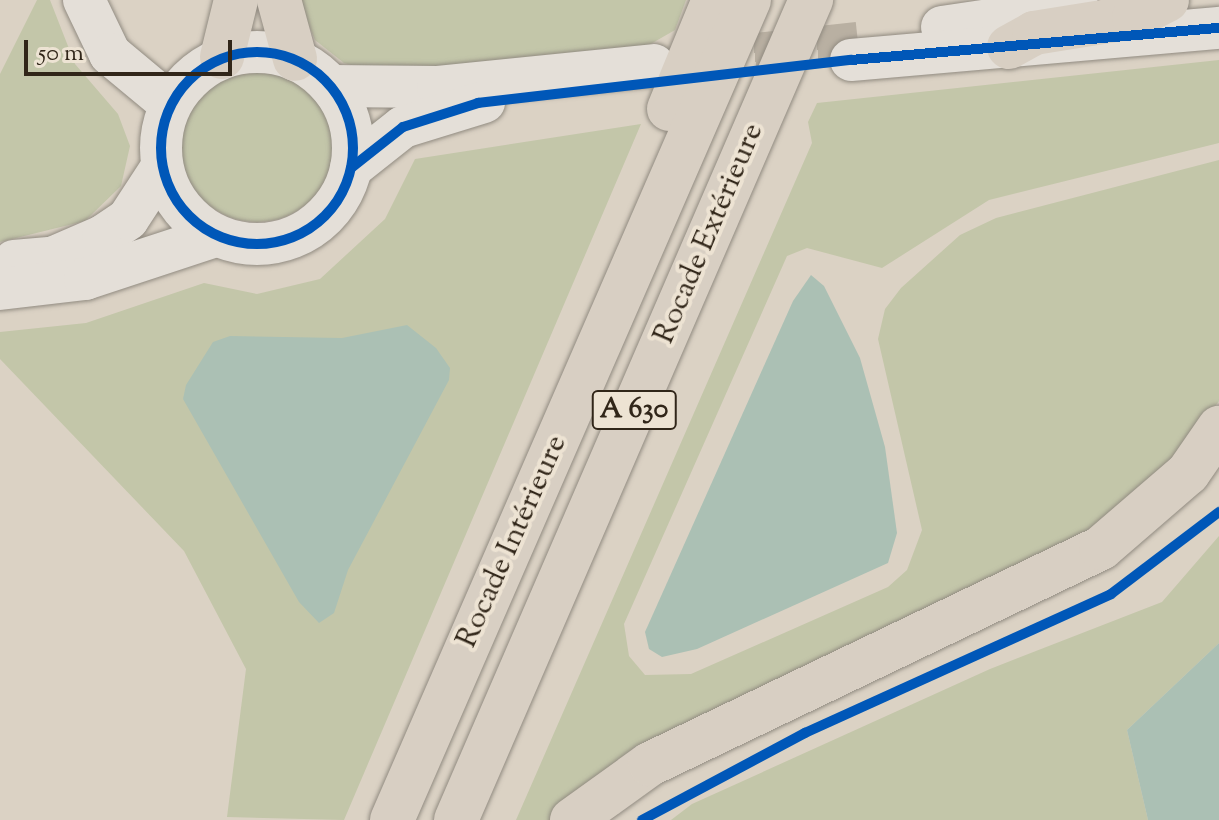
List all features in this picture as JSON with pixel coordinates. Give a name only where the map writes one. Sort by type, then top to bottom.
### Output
[{"type":"highway","points":[[222,57],[236,0]]},
{"type":"highway","points":[[279,0],[295,59]]},
{"type":"highway","points":[[667,188],[664,120],[714,0]]},
{"type":"highway","name":"Rocade Intérieure","points":[[392,820],[749,0]]},
{"type":"highway","name":"Rocade Extérieure","points":[[456,820],[811,0]]},
{"type":"highway","points":[[1009,47],[1034,33],[1134,17],[1167,0]]},
{"type":"highway","points":[[572,820],[650,764],[1101,548],[1188,473],[1219,428]]},
{"type":"street","points":[[84,0],[110,54],[170,104]]},
{"type":"street","points":[[1139,0],[854,52],[1009,47],[1219,28]]},
{"type":"street","points":[[271,52],[295,59],[331,86],[351,123],[351,168],[331,211],[290,239],[240,244],[216,236],[181,208],[162,167],[163,124],[170,104],[184,84],[222,57],[271,52]]},
{"type":"street","points":[[331,86],[438,87],[653,73],[438,114],[403,127],[351,168]]},
{"type":"street","points":[[0,262],[52,258],[103,236],[128,219],[162,167]]},
{"type":"street","points":[[0,289],[70,282],[216,236]]},
{"type":"shaded area","points":[[37,0],[50,0],[75,64],[118,114],[130,146],[121,186],[85,221],[0,242],[0,74]]},
{"type":"shaded area","points":[[298,0],[686,0],[675,30],[642,49],[399,78],[344,63],[315,40]]},
{"type":"shaded area","points":[[1219,60],[1219,143],[989,200],[882,268],[807,248],[787,256],[624,624],[629,656],[645,675],[691,674],[888,587],[907,570],[922,530],[878,339],[885,309],[901,288],[960,235],[996,218],[1219,160],[1219,401],[1142,502],[551,820],[516,820],[812,143],[808,122],[817,103]]},
{"type":"shaded area","points":[[257,68],[286,74],[311,91],[328,116],[334,145],[328,174],[311,199],[286,216],[257,222],[228,216],[203,199],[186,174],[180,145],[186,116],[203,91],[228,74]]},
{"type":"shaded area","points":[[641,124],[344,820],[227,817],[246,669],[184,551],[0,359],[0,332],[86,323],[204,283],[257,294],[320,279],[385,219],[415,159]]},
{"type":"shaded area","points":[[811,275],[824,286],[860,358],[885,447],[897,533],[888,563],[697,649],[662,657],[649,649],[645,632],[793,301]]},
{"type":"shaded area","points":[[407,325],[436,348],[450,368],[449,380],[348,570],[334,613],[319,623],[299,602],[183,399],[186,385],[213,342],[230,336],[342,338]]},
{"type":"shaded area","points":[[1219,536],[1219,643],[1127,730],[1148,820],[671,820],[692,804],[990,669],[1162,602]]},
{"type":"shaded area","points":[[1219,643],[1219,820],[1148,820],[1127,730]]},
{"type":"tunnel","points":[[692,61],[858,43]]},
{"type":"cycle path","points":[[351,168],[403,127],[478,103],[851,60],[1219,28]]},
{"type":"cycle path","points":[[257,52],[276,53],[294,59],[325,80],[346,111],[352,129],[353,148],[352,167],[346,185],[325,216],[294,237],[276,243],[257,244],[238,243],[220,237],[189,216],[168,185],[162,167],[161,148],[162,129],[168,111],[189,80],[220,59],[238,53],[257,52]]},
{"type":"cycle path","points":[[642,820],[805,733],[1111,594],[1219,512]]}]
